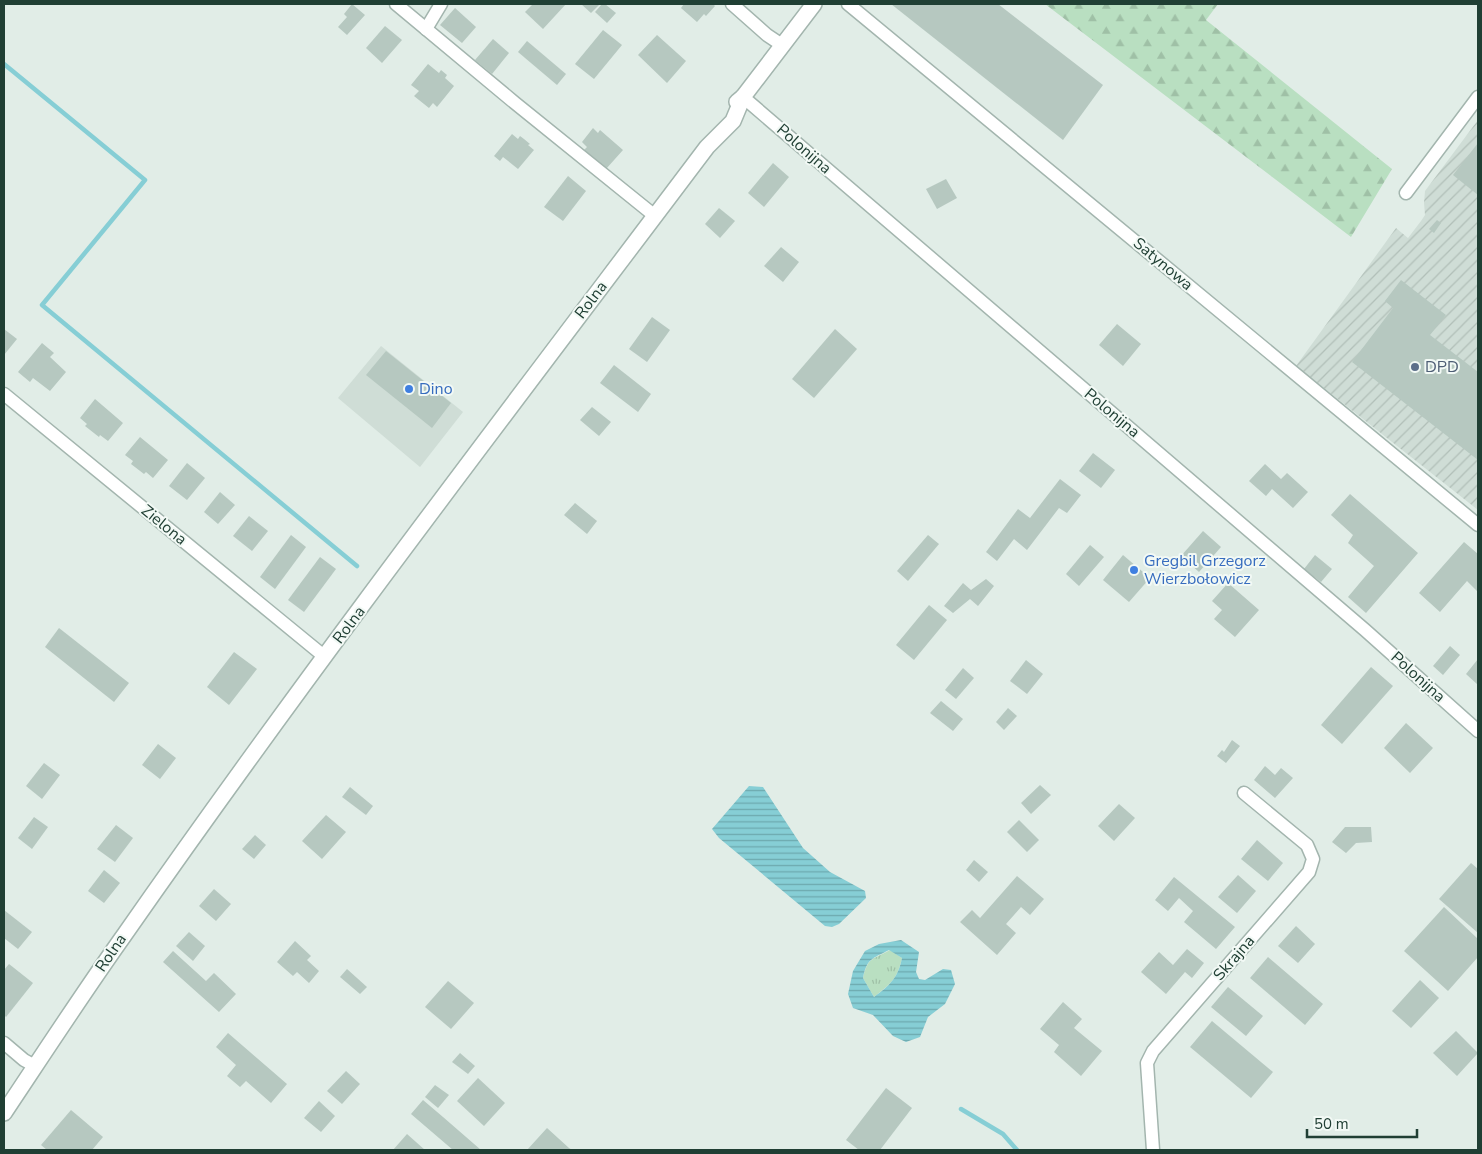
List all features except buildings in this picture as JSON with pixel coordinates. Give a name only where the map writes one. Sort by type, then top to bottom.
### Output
[{"type":"street","points":[[396,4],[656,216]]},
{"type":"street","points":[[426,29],[441,4]]},
{"type":"street","points":[[732,4],[782,46]]},
{"type":"street","name":"Rolna","points":[[4,1113],[144,905],[325,657],[562,337],[707,147],[733,121],[743,97],[814,4]]},
{"type":"street","name":"Satynowa","points":[[848,4],[1478,524]]},
{"type":"street","name":"Polonijna","points":[[743,97],[1365,630],[1478,731]]},
{"type":"street","points":[[1406,193],[1478,97]]},
{"type":"street","name":"Zielona","points":[[4,394],[325,657]]},
{"type":"street","name":"Skrajna","points":[[1153,1150],[1147,1063],[1153,1051],[1309,872],[1313,859],[1307,846],[1244,793]]},
{"type":"street","points":[[4,1043],[24,1060],[35,1066]]},
{"type":"shaded area","points":[[1478,120],[1478,510],[1296,366],[1396,228],[1408,238],[1421,221],[1425,215],[1425,191]]},
{"type":"shaded area","points":[[381,346],[463,412],[420,467],[338,398]]},
{"type":"green space","points":[[1045,4],[1218,4],[1206,20],[1392,169],[1351,237]]},
{"type":"green space","points":[[890,950],[902,958],[898,972],[892,981],[874,997],[863,978],[865,971],[872,960]]},
{"type":"water","points":[[749,786],[763,787],[803,848],[830,872],[865,891],[866,898],[839,924],[832,927],[825,926],[719,838],[712,829]]},
{"type":"water","points":[[901,940],[919,952],[916,972],[919,979],[925,980],[943,969],[951,970],[955,984],[945,1004],[928,1017],[920,1037],[906,1042],[893,1036],[873,1015],[853,1008],[848,994],[853,971],[865,951],[879,944]],"holes":[[[889,950],[902,958],[898,971],[892,981],[874,997],[863,978],[866,966],[871,960]]]},
{"type":"waterway","points":[[4,64],[145,180],[42,305],[357,566]]},
{"type":"waterway","points":[[961,1109],[1003,1134],[1017,1150]]},
{"type":"place","name":"DPD","points":[[1415,367]]},
{"type":"place","name":"Dino","points":[[409,389]]},
{"type":"place","name":"Gregbil Grzegorz Wierzbołowicz","points":[[1134,570]]}]
